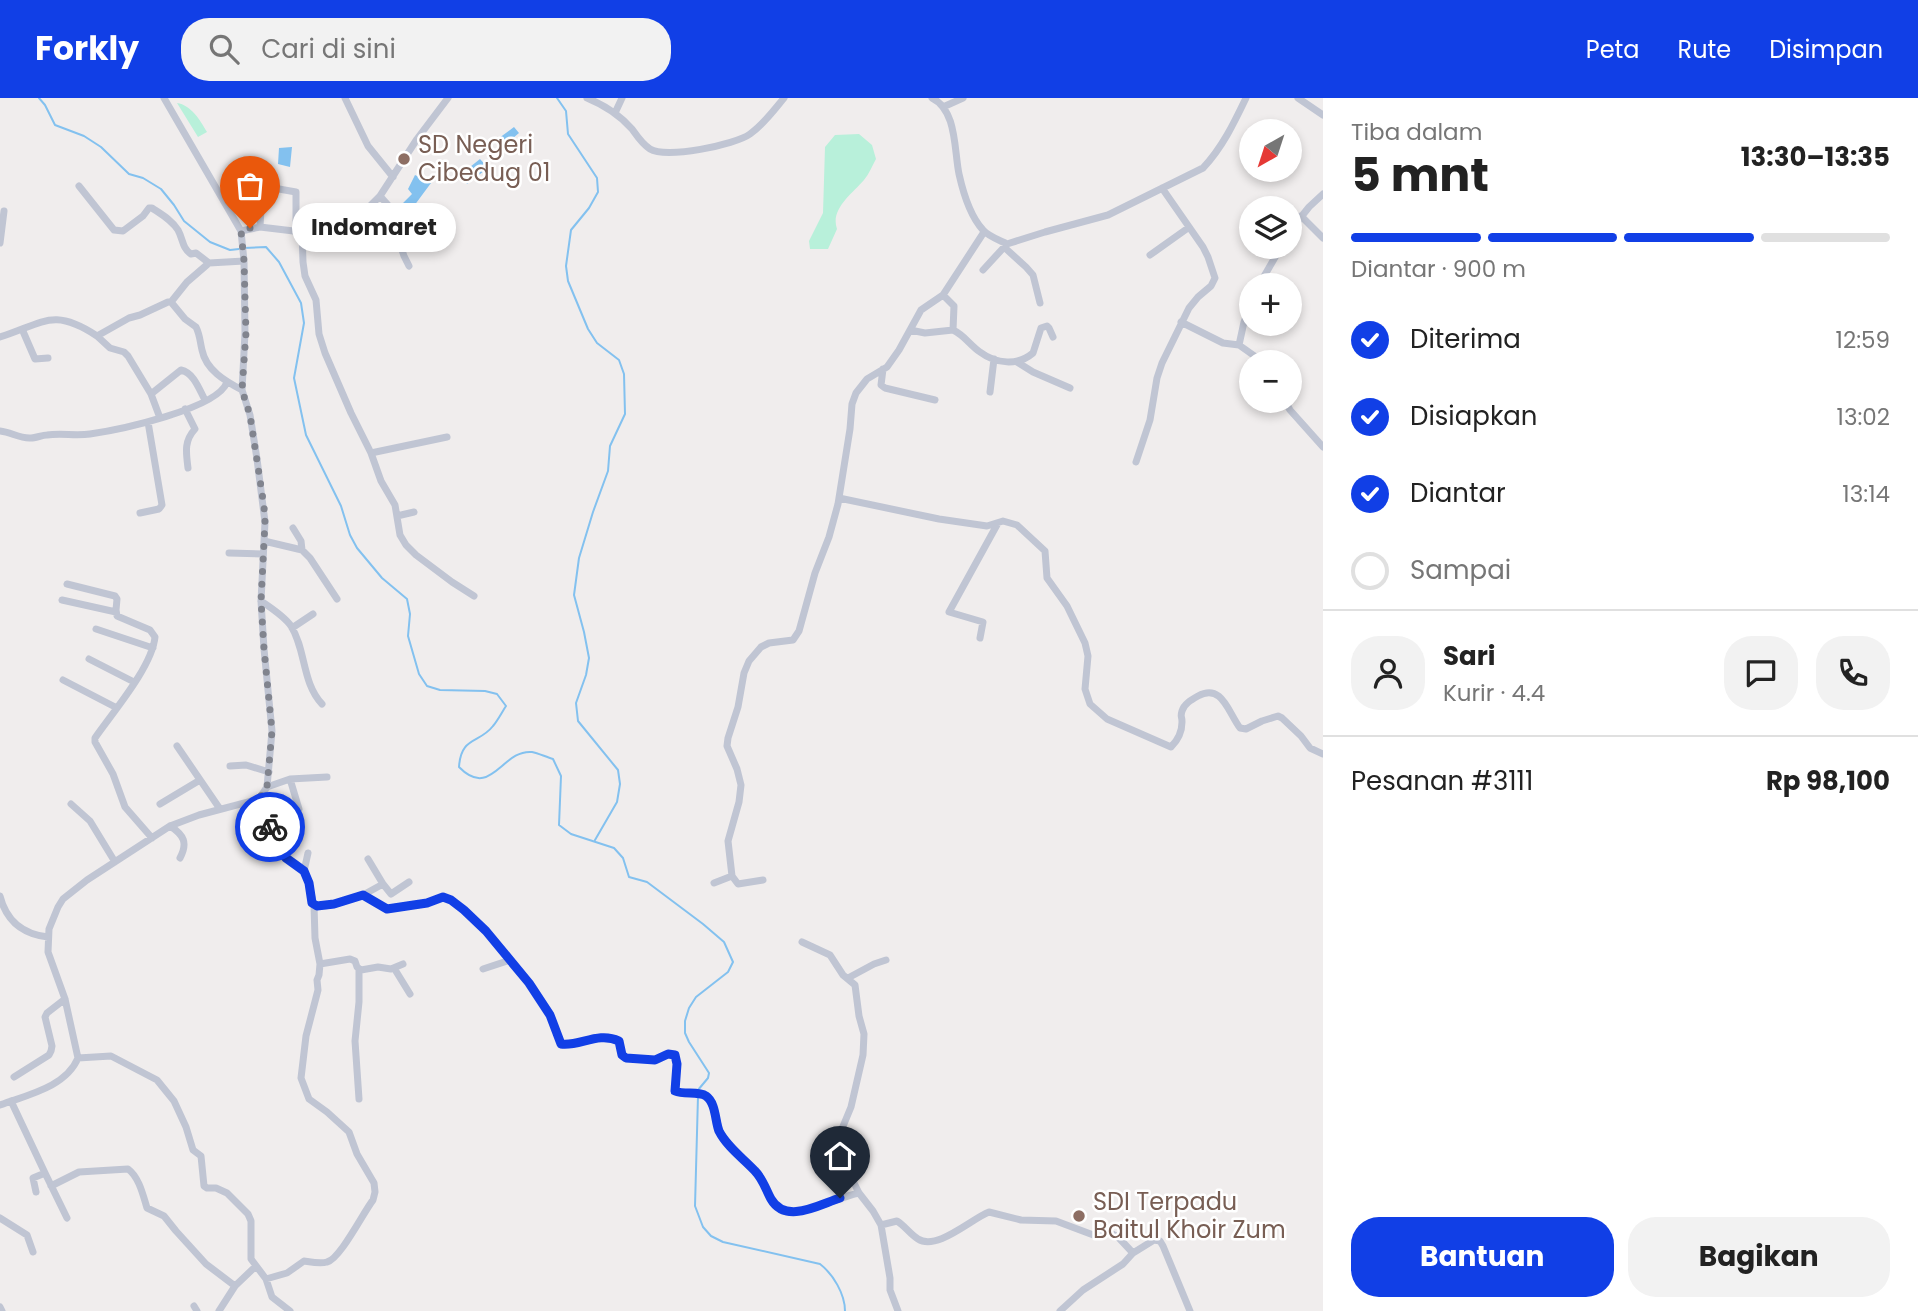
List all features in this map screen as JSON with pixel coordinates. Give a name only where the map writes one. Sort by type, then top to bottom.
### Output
[{"type":"street","points":[[345,98],[374,156],[393,177]]},
{"type":"street","points":[[241,231],[260,227],[299,232],[329,226],[367,209],[380,196],[448,98]]},
{"type":"street","points":[[588,98],[615,113],[650,149],[674,152],[729,143],[748,136],[785,98]]},
{"type":"street","points":[[615,113],[622,98]]},
{"type":"street","points":[[932,98],[943,107],[952,126],[963,189],[977,222],[984,232],[1005,246],[1033,275],[1040,303]]},
{"type":"street","points":[[943,107],[963,98]]},
{"type":"street","points":[[983,270],[1005,246],[1108,215],[1203,168],[1229,132],[1246,98]]},
{"type":"street","points":[[1297,98],[1323,115]]},
{"type":"street","points":[[0,1105],[52,1084],[71,1071],[78,1058],[65,999],[50,958],[48,937],[55,912],[63,900],[87,880],[170,826],[199,815],[259,799],[267,787],[270,772],[272,731],[261,601],[264,506],[250,415],[242,390],[246,333],[241,231],[168,99]]},
{"type":"street","points":[[79,186],[114,230],[126,229],[152,208],[178,230],[186,251],[197,253],[209,263]]},
{"type":"street","points":[[258,187],[260,227]]},
{"type":"street","points":[[1136,462],[1150,420],[1159,369],[1193,302],[1211,286],[1215,278],[1203,247],[1162,188]]},
{"type":"street","points":[[279,189],[296,192],[305,276],[316,300],[319,334],[381,481],[395,505],[400,535],[405,545],[474,596]]},
{"type":"street","points":[[1302,215],[1323,194]]},
{"type":"street","points":[[380,196],[397,214],[400,224],[398,238],[409,266]]},
{"type":"street","points":[[0,243],[4,211]]},
{"type":"street","points":[[1302,217],[1323,238]]},
{"type":"street","points":[[1150,255],[1188,228]]},
{"type":"street","points":[[763,880],[738,884],[732,876],[729,849],[729,835],[741,785],[727,746],[727,738],[738,707],[744,673],[761,647],[769,643],[789,642],[796,638],[839,498],[852,404],[856,393],[867,379],[887,367],[921,310],[943,295],[984,232]]},
{"type":"street","points":[[97,337],[129,318],[171,302],[187,282],[209,263],[244,261]]},
{"type":"street","points":[[943,295],[954,306],[953,330]]},
{"type":"street","points":[[171,302],[185,319],[197,327],[206,362],[227,382],[242,390]]},
{"type":"street","points":[[0,337],[44,320],[56,319],[76,325],[110,348],[128,356],[151,394],[160,418]]},
{"type":"street","points":[[1181,322],[1223,343],[1239,345],[1246,350]]},
{"type":"street","points":[[910,330],[953,330],[983,354],[1008,363],[1017,362],[1033,353],[1041,328],[1049,328],[1053,337]]},
{"type":"street","points":[[22,329],[35,359],[48,358]]},
{"type":"street","points":[[1239,345],[1241,336]]},
{"type":"street","points":[[990,393],[995,359]]},
{"type":"street","points":[[1017,362],[1070,388]]},
{"type":"street","points":[[883,369],[881,385],[885,388],[935,400]]},
{"type":"street","points":[[151,394],[181,370],[192,377],[205,400]]},
{"type":"street","points":[[0,431],[31,438],[87,434],[148,422],[218,394],[227,382]]},
{"type":"street","points":[[185,409],[195,429],[187,443],[188,468]]},
{"type":"street","points":[[1293,413],[1323,446]]},
{"type":"street","points":[[140,513],[159,509],[162,505],[148,422]]},
{"type":"street","points":[[371,453],[447,437]]},
{"type":"street","points":[[839,498],[939,519],[987,526],[1003,521],[1017,525],[1045,551],[1047,578],[1067,606],[1086,643],[1088,656],[1085,695],[1090,704],[1107,719],[1171,747],[1180,734],[1183,708],[1197,697],[1213,692],[1225,704],[1240,727],[1246,729],[1278,716],[1301,736],[1306,745],[1323,754]]},
{"type":"street","points":[[397,516],[414,512]]},
{"type":"street","points":[[980,638],[983,622],[949,611],[998,522]]},
{"type":"street","points":[[292,528],[301,541],[302,550]]},
{"type":"street","points":[[264,541],[302,550],[337,599]]},
{"type":"street","points":[[229,553],[263,554]]},
{"type":"street","points":[[67,584],[115,596],[118,602],[116,612]]},
{"type":"street","points":[[62,600],[116,612],[120,618],[150,630],[155,637],[153,648],[134,682],[95,738],[113,774],[125,807],[152,838]]},
{"type":"street","points":[[261,601],[284,618],[292,628],[313,691],[322,704]]},
{"type":"street","points":[[292,628],[313,614]]},
{"type":"street","points":[[96,629],[153,648]]},
{"type":"street","points":[[89,659],[134,682]]},
{"type":"street","points":[[63,680],[117,708]]},
{"type":"street","points":[[177,746],[220,809]]},
{"type":"street","points":[[230,766],[246,765],[270,772]]},
{"type":"street","points":[[267,787],[290,779],[327,777]]},
{"type":"street","points":[[290,779],[299,808]]},
{"type":"street","points":[[160,804],[200,780]]},
{"type":"street","points":[[259,799],[281,852],[304,871],[314,905],[315,938],[320,964],[318,990],[306,1036],[301,1078],[309,1099],[349,1132],[362,1165],[374,1183],[375,1192],[373,1200],[347,1241],[331,1260],[321,1263],[304,1261],[287,1273],[266,1279]]},
{"type":"street","points":[[71,804],[90,821],[115,862]]},
{"type":"street","points":[[170,826],[184,839],[184,850],[180,858]]},
{"type":"street","points":[[304,871],[307,853]]},
{"type":"street","points":[[368,859],[391,894],[409,882]]},
{"type":"street","points":[[714,883],[732,876]]},
{"type":"street","points":[[314,905],[320,907],[334,904],[363,895],[383,884]]},
{"type":"street","points":[[363,895],[387,909],[447,898],[475,920],[510,960],[544,1005],[561,1044],[607,1038],[619,1041],[622,1055],[626,1058],[655,1060],[673,1054],[677,1064],[675,1091],[679,1094],[704,1095],[712,1105],[720,1132],[760,1176],[772,1202],[783,1211],[805,1211],[859,1193]]},
{"type":"street","points":[[0,896],[6,914],[13,922],[34,934],[48,937]]},
{"type":"street","points":[[802,942],[830,955],[843,975],[855,985],[864,1042],[855,1092],[839,1136],[846,1166],[859,1193],[881,1225],[890,1290],[898,1311]]},
{"type":"street","points":[[320,964],[350,959],[355,961],[359,970],[355,1041],[359,1099]]},
{"type":"street","points":[[482,969],[510,960]]},
{"type":"street","points":[[848,978],[886,960]]},
{"type":"street","points":[[359,970],[394,968],[403,964]]},
{"type":"street","points":[[394,968],[410,994]]},
{"type":"street","points":[[14,1077],[49,1055],[52,1046],[45,1017],[65,999]]},
{"type":"street","points":[[78,1058],[111,1056],[162,1085],[174,1101],[193,1150],[201,1157],[204,1186],[227,1193],[248,1214],[251,1221],[251,1259],[266,1279],[272,1297],[285,1310]]},
{"type":"street","points":[[11,1101],[67,1218]]},
{"type":"street","points":[[51,1186],[79,1172],[123,1168],[131,1171],[147,1208],[164,1216],[206,1264],[235,1286]]},
{"type":"street","points":[[36,1192],[33,1178],[45,1172]]},
{"type":"street","points":[[881,1225],[897,1221],[915,1238],[927,1242],[946,1237],[989,1212],[1021,1220],[1056,1221],[1096,1236],[1107,1231],[1133,1253]]},
{"type":"street","points":[[0,1218],[27,1235],[33,1252]]},
{"type":"street","points":[[1060,1311],[1083,1290],[1154,1240],[1160,1241],[1163,1246],[1190,1311]]},
{"type":"street","points":[[219,1311],[235,1286],[256,1266]]},
{"type":"green space","points":[[177,103],[191,110],[207,132],[198,137]]},
{"type":"green space","points":[[859,134],[872,145],[876,159],[866,178],[839,208],[837,229],[828,249],[810,249],[809,241],[823,213],[825,147],[835,135]]},
{"type":"water","points":[[514,127],[519,133],[500,149],[495,141]]},
{"type":"water","points":[[292,147],[290,167],[278,164],[279,148]]},
{"type":"water","points":[[480,159],[488,168],[467,184],[460,175]]},
{"type":"water","points":[[415,175],[431,183],[411,210],[402,204],[412,194],[408,189]]},
{"type":"waterway","points":[[39,98],[55,125],[84,136],[101,147],[129,174],[143,178],[161,189],[184,221],[210,242],[230,250],[239,249]]},
{"type":"waterway","points":[[557,98],[566,111],[568,134],[597,178],[598,192],[571,230],[566,266],[568,281],[588,329],[597,343],[619,360],[624,374],[625,414],[610,446],[608,471],[579,558],[574,595],[589,658],[576,703],[578,721],[618,770],[620,784],[617,802],[595,840]]},
{"type":"waterway","points":[[244,248],[266,247],[279,262],[301,303],[304,323],[294,378],[306,435],[341,506],[357,548],[382,578],[407,599],[410,614],[408,636],[419,674],[427,686],[440,690],[485,691],[497,694],[506,706],[488,732],[463,750],[459,767],[470,776],[480,778],[488,776],[522,753],[532,752],[553,759],[561,776],[559,825],[571,834],[614,848],[623,858],[629,877],[647,882],[724,942],[733,962],[728,972],[696,997],[685,1021],[685,1033],[689,1042],[709,1073],[698,1090]]},
{"type":"waterway","points":[[698,1096],[695,1206],[703,1227],[711,1236],[723,1242],[820,1264],[837,1285],[845,1311]]},
{"type":"way so far","points":[[250,228],[241,231],[246,333],[242,390],[250,415],[264,506],[261,601],[272,743],[267,787],[259,799],[270,827]]},
{"type":"place","name":"SD Negeri Cibedug 01","points":[[404,159]]},
{"type":"place","name":"Indomaret","points":[[250,228]]},
{"type":"place","name":"SDI Terpadu Baitul Khoir Zum","points":[[1079,1216]]},
{"type":"route","points":[[270,827],[281,852],[304,871],[314,905],[320,907],[363,895],[370,897],[383,908],[392,909],[447,898],[475,920],[519,970],[550,1015],[561,1044],[607,1038],[619,1041],[622,1055],[626,1058],[655,1060],[668,1054],[675,1055],[675,1091],[679,1094],[704,1095],[708,1098],[720,1132],[760,1176],[772,1202],[783,1211],[805,1211],[840,1198]]}]
